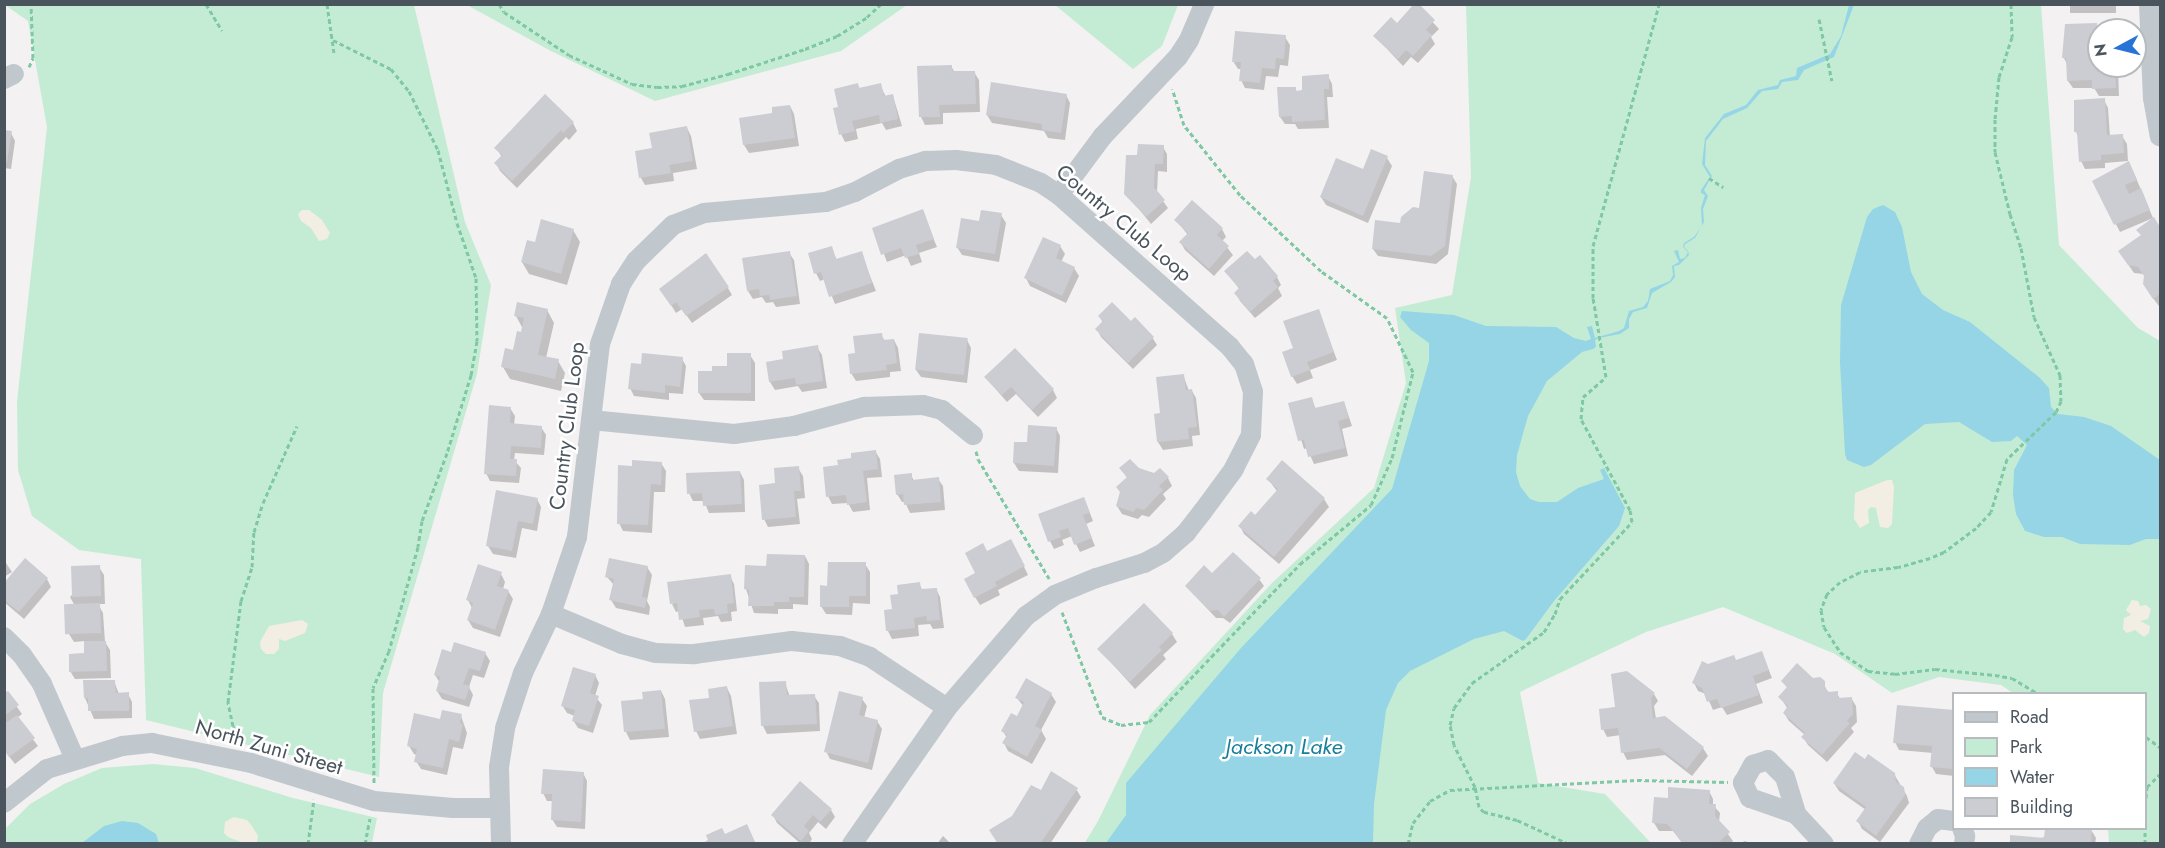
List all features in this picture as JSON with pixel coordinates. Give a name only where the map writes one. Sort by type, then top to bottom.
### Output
[{"type":"street","points":[[1059,195],[1102,137],[1178,57],[1189,40],[1204,4]]},
{"type":"street","points":[[2148,4],[2153,98],[2160,136]]},
{"type":"street","name":"Country Club Loop","points":[[501,843],[499,767],[505,728],[523,673],[551,614],[577,537],[600,344],[621,284],[648,246],[681,221],[717,210],[826,202],[855,192],[912,164],[941,160],[996,165],[1041,183],[1059,195],[1238,355],[1253,392],[1251,435],[1234,469],[1203,511],[1186,533],[1163,553],[1144,563],[1096,578],[1055,595],[1034,609],[947,708],[852,843]]},
{"type":"street","points":[[591,420],[734,434],[794,426],[864,407],[923,405],[942,410],[973,435]]},
{"type":"street","points":[[551,614],[622,644],[656,652],[694,654],[792,641],[840,646],[879,663],[947,708]]},
{"type":"street","points":[[4,638],[22,655],[42,684],[62,724],[75,759]]},
{"type":"street","name":"North Zuni Street","points":[[4,803],[47,769],[122,746],[152,743],[251,763],[374,801],[453,808],[500,808]]},
{"type":"street","points":[[1796,814],[1785,777],[1768,760],[1753,765],[1743,783],[1750,798],[1796,814],[1824,843]]},
{"type":"street","points":[[1919,843],[1927,828],[1938,819],[1952,821]]},
{"type":"path","points":[[9,77],[31,66],[33,58],[30,4]]},
{"type":"path","points":[[206,4],[222,31]]},
{"type":"path","points":[[327,4],[334,53]]},
{"type":"path","points":[[499,4],[513,18],[569,55],[632,84],[657,87],[682,86],[805,49],[837,36],[867,17],[880,4]]},
{"type":"path","points":[[1569,843],[1517,820],[1484,812],[1479,807],[1474,787],[1454,745],[1450,725],[1454,708],[1472,683],[1544,632],[1555,614],[1560,599],[1630,525],[1632,516],[1629,508],[1581,419],[1583,397],[1606,377],[1598,345],[1593,298],[1593,246],[1659,4]]},
{"type":"path","points":[[2011,4],[2012,37],[1999,77],[1995,118],[1995,152],[2021,248],[2034,316],[2060,375],[2061,400],[2056,412],[2007,459],[1991,512],[1976,528],[1944,552],[1930,558],[1898,567],[1860,572],[1840,582],[1827,594],[1821,610],[1824,627],[1840,652],[1868,671],[1895,674],[1935,669],[1995,675],[2012,678],[2037,692]]},
{"type":"path","points":[[1819,19],[1832,81]]},
{"type":"path","points":[[333,40],[391,69],[409,91],[438,150],[457,223],[476,278],[477,341],[471,375],[447,453],[422,521],[418,547],[390,651],[373,688],[374,801],[365,843]]},
{"type":"path","points":[[1709,178],[1723,188]]},
{"type":"path","points":[[251,763],[233,726],[228,702],[232,662],[241,601],[252,567],[254,532],[262,503],[297,426]]},
{"type":"path","points":[[2147,738],[2160,747]]},
{"type":"path","points":[[2147,787],[2160,774]]},
{"type":"path","points":[[1408,843],[1413,823],[1430,801],[1450,790],[1637,780],[1743,783]]},
{"type":"path","points":[[308,843],[309,818],[317,785]]},
{"type":"green space","points":[[5,5],[414,5],[465,222],[491,285],[477,374],[383,693],[379,777],[146,720],[141,559],[79,550],[32,516],[18,470],[17,402],[47,127],[28,21]]},
{"type":"green space","points":[[467,5],[907,5],[841,51],[655,101],[551,51]]},
{"type":"green space","points":[[1055,5],[1178,5],[1162,46],[1133,69]]},
{"type":"green space","points":[[1466,5],[2041,5],[2059,245],[2138,328],[2160,341],[2160,843],[2109,843],[2108,830],[2147,830],[2147,692],[2012,692],[2001,685],[1939,677],[1892,693],[1835,654],[1723,607],[1646,632],[1520,692],[1538,783],[1605,794],[1651,843],[1084,844],[1098,821],[1150,715],[1272,583],[1374,488],[1406,383],[1395,308],[1452,295],[1471,177]]},
{"type":"green space","points":[[153,764],[195,768],[293,798],[377,818],[372,843],[5,844],[5,829],[30,804],[64,784],[102,768]]},
{"type":"sand","points":[[302,210],[309,210],[322,220],[330,233],[327,239],[319,241],[311,228],[301,221],[298,214]]},
{"type":"sand","points":[[1892,480],[1894,487],[1892,524],[1888,528],[1880,527],[1876,508],[1871,507],[1868,510],[1869,523],[1860,528],[1854,519],[1855,493]]},
{"type":"sand","points":[[2132,600],[2138,601],[2140,606],[2146,605],[2151,609],[2148,619],[2140,621],[2150,626],[2149,633],[2144,637],[2135,630],[2127,633],[2123,629],[2124,618],[2131,615],[2126,610]]},
{"type":"sand","points":[[302,620],[308,624],[305,633],[285,641],[279,639],[279,649],[274,654],[266,654],[261,649],[260,642],[269,626]]},
{"type":"sand","points":[[234,817],[247,820],[258,836],[257,842],[244,843],[224,833],[225,822]]},
{"type":"water","points":[[1849,5],[1854,5],[1834,57],[1804,70],[1798,80],[1782,82],[1778,89],[1762,91],[1747,108],[1723,119],[1706,141],[1705,165],[1712,176],[1704,190],[1708,196],[1703,209],[1702,226],[1701,208],[1705,195],[1701,193],[1701,190],[1710,177],[1702,164],[1705,138],[1724,114],[1746,105],[1758,90],[1778,85],[1780,80],[1796,76],[1797,68],[1830,54],[1841,36]]},
{"type":"water","points":[[1883,205],[1895,212],[1902,227],[1911,272],[1922,294],[1943,310],[1970,322],[2040,378],[2049,388],[2051,407],[2058,414],[2084,417],[2111,426],[2160,460],[2160,539],[2146,539],[2130,545],[2080,544],[2062,537],[2044,537],[2025,531],[2016,514],[2013,495],[2014,470],[2027,445],[2017,436],[2011,441],[1992,442],[1959,422],[1925,424],[1871,465],[1864,467],[1847,460],[1840,362],[1841,305],[1867,217],[1873,209]]},
{"type":"water","name":"Jackson Lake","points":[[1701,228],[1695,238],[1685,244],[1684,247],[1688,251],[1689,255],[1679,265],[1674,266],[1675,277],[1671,282],[1652,293],[1647,308],[1633,312],[1629,319],[1629,328],[1620,334],[1595,340],[1596,347],[1582,352],[1547,381],[1528,416],[1517,455],[1516,472],[1520,486],[1530,499],[1539,502],[1557,502],[1578,488],[1604,479],[1600,470],[1604,468],[1625,508],[1619,526],[1554,601],[1526,639],[1523,641],[1504,631],[1474,639],[1410,671],[1398,683],[1386,710],[1374,804],[1373,843],[1106,843],[1126,815],[1126,783],[1241,648],[1392,489],[1429,361],[1429,343],[1411,330],[1400,317],[1402,311],[1454,315],[1486,326],[1556,327],[1574,338],[1586,341],[1591,339],[1587,327],[1592,326],[1595,338],[1624,328],[1629,311],[1643,307],[1648,301],[1650,289],[1670,281],[1673,275],[1672,266],[1679,262],[1674,251],[1678,250],[1680,259],[1685,258],[1688,252],[1683,247],[1684,243],[1694,237]]},
{"type":"water","points":[[122,821],[138,823],[156,834],[159,843],[82,843],[104,826]]},
{"type":"building","points":[[1414,4],[1419,4],[1435,20],[1426,30],[1432,35],[1413,56],[1406,50],[1398,59],[1373,36],[1391,17],[1397,23]]},
{"type":"building","points":[[2087,23],[2087,78],[2116,78],[2116,88],[2092,89],[2092,80],[2067,81],[2066,58],[2062,58],[2065,24]]},
{"type":"building","points":[[1235,31],[1286,35],[1284,59],[1276,58],[1275,69],[1262,68],[1260,83],[1239,81],[1241,62],[1232,62]]},
{"type":"building","points":[[952,65],[952,71],[975,71],[976,104],[939,105],[940,117],[919,117],[917,66]]},
{"type":"building","points":[[1329,74],[1329,89],[1324,89],[1325,120],[1292,122],[1292,116],[1279,117],[1277,87],[1296,87],[1296,91],[1302,90],[1302,76]]},
{"type":"building","points":[[991,82],[1067,94],[1061,133],[1042,130],[1042,124],[986,115]]},
{"type":"building","points":[[858,83],[859,88],[881,83],[884,96],[893,94],[898,119],[880,123],[879,115],[852,121],[855,131],[839,135],[833,108],[838,107],[834,89]]},
{"type":"building","points":[[545,94],[574,122],[563,133],[561,130],[512,181],[494,163],[502,155],[494,148]]},
{"type":"building","points":[[2105,98],[2107,135],[2123,134],[2124,153],[2101,155],[2101,160],[2079,162],[2077,132],[2074,132],[2074,100]]},
{"type":"building","points":[[790,105],[795,138],[743,145],[739,118],[772,113],[772,107]]},
{"type":"building","points":[[687,126],[693,161],[669,165],[671,173],[639,178],[635,151],[652,148],[649,133]]},
{"type":"building","points":[[4,130],[12,131],[7,162],[4,161]]},
{"type":"building","points":[[1138,144],[1164,145],[1163,164],[1155,164],[1154,187],[1165,200],[1146,217],[1124,194],[1126,155],[1137,155]]},
{"type":"building","points":[[1371,149],[1388,156],[1363,216],[1320,197],[1336,158],[1363,169]]},
{"type":"building","points":[[2129,161],[2137,180],[2125,185],[2129,194],[2141,188],[2150,210],[2114,225],[2092,181]]},
{"type":"building","points":[[1424,171],[1453,175],[1445,246],[1431,256],[1372,249],[1375,220],[1400,223],[1401,217],[1413,207],[1419,208]]},
{"type":"building","points":[[1192,200],[1223,228],[1217,235],[1229,246],[1209,269],[1179,242],[1188,233],[1174,220]]},
{"type":"building","points":[[923,209],[934,239],[916,245],[919,254],[905,258],[901,248],[881,255],[872,228]]},
{"type":"building","points":[[981,210],[1002,213],[995,254],[956,248],[961,218],[979,221]]},
{"type":"building","points":[[2154,217],[2160,227],[2160,294],[2153,299],[2143,284],[2144,276],[2138,267],[2128,265],[2118,251],[2141,235],[2136,230]]},
{"type":"building","points":[[541,219],[574,229],[561,274],[521,262],[527,240],[535,242]]},
{"type":"building","points":[[1043,237],[1061,245],[1056,258],[1075,267],[1062,296],[1024,278]]},
{"type":"building","points":[[832,246],[836,259],[862,251],[872,283],[829,297],[821,272],[814,274],[808,253]]},
{"type":"building","points":[[790,251],[797,296],[770,300],[769,295],[760,296],[759,289],[747,291],[742,258]]},
{"type":"building","points":[[1247,251],[1255,259],[1260,255],[1278,276],[1273,281],[1278,287],[1250,312],[1234,293],[1239,288],[1224,271]]},
{"type":"building","points":[[706,253],[729,287],[686,316],[676,302],[671,306],[659,289]]},
{"type":"building","points":[[517,302],[548,309],[538,355],[559,359],[555,379],[501,367],[505,348],[513,350],[517,331],[521,332],[524,318],[514,316]]},
{"type":"building","points":[[1112,302],[1131,321],[1135,317],[1154,337],[1128,363],[1095,329],[1103,321],[1098,316]]},
{"type":"building","points":[[1319,309],[1334,352],[1307,362],[1310,370],[1291,377],[1282,352],[1293,348],[1283,321]]},
{"type":"building","points":[[882,333],[883,340],[894,339],[897,363],[886,365],[887,370],[850,374],[848,354],[855,353],[853,336]]},
{"type":"building","points":[[919,333],[968,338],[964,375],[915,370]]},
{"type":"building","points":[[818,345],[823,381],[796,385],[795,378],[769,382],[766,362],[783,359],[782,351]]},
{"type":"building","points":[[1015,348],[1054,389],[1032,410],[1011,387],[1002,395],[984,377]]},
{"type":"building","points":[[642,353],[683,357],[680,387],[665,385],[665,393],[628,389],[631,363],[641,364]]},
{"type":"building","points":[[727,353],[751,353],[751,393],[698,393],[698,371],[712,371],[712,366],[727,366]]},
{"type":"building","points":[[1184,374],[1186,390],[1192,389],[1197,427],[1188,428],[1189,439],[1157,442],[1154,414],[1160,413],[1156,377]]},
{"type":"building","points":[[1312,397],[1315,408],[1344,401],[1349,418],[1338,421],[1345,448],[1308,457],[1304,440],[1298,441],[1288,403]]},
{"type":"building","points":[[489,405],[511,407],[510,423],[542,426],[541,448],[511,446],[510,459],[517,459],[516,476],[484,474]]},
{"type":"building","points":[[1028,425],[1057,427],[1054,466],[1013,463],[1014,442],[1027,442]]},
{"type":"building","points":[[876,450],[878,469],[863,471],[867,502],[847,505],[846,495],[826,497],[823,467],[838,465],[837,460],[851,458],[851,453]]},
{"type":"building","points":[[1130,459],[1139,468],[1154,473],[1160,468],[1169,477],[1159,486],[1163,490],[1144,510],[1137,508],[1133,512],[1116,506],[1120,492],[1116,487],[1127,477],[1119,468]]},
{"type":"building","points":[[632,460],[662,462],[661,485],[651,484],[648,525],[617,524],[618,465],[632,466]]},
{"type":"building","points":[[1282,460],[1325,498],[1274,557],[1238,526],[1251,511],[1255,515],[1278,489],[1266,479]]},
{"type":"building","points":[[799,466],[801,491],[794,491],[796,517],[762,520],[759,485],[775,483],[774,468]]},
{"type":"building","points":[[740,471],[742,504],[703,506],[702,493],[687,494],[686,473]]},
{"type":"building","points":[[912,473],[912,480],[939,477],[941,502],[904,505],[903,494],[896,495],[894,475]]},
{"type":"building","points":[[496,490],[538,498],[533,524],[518,521],[512,551],[486,546]]},
{"type":"building","points":[[1084,497],[1090,513],[1083,515],[1092,538],[1074,545],[1068,528],[1059,531],[1061,537],[1048,542],[1038,514]]},
{"type":"building","points":[[1011,539],[1025,566],[995,582],[997,586],[974,598],[964,579],[975,573],[965,553],[983,543],[987,551]]},
{"type":"building","points":[[1233,552],[1261,578],[1224,617],[1218,610],[1210,611],[1185,586],[1204,565],[1212,573]]},
{"type":"building","points":[[767,554],[805,555],[804,597],[789,597],[789,602],[774,602],[774,606],[748,606],[749,590],[744,589],[745,565],[766,566]]},
{"type":"building","points":[[25,558],[48,578],[19,612],[4,600],[4,583]]},
{"type":"building","points":[[609,558],[648,566],[642,597],[647,598],[645,608],[609,600],[614,579],[605,577]]},
{"type":"building","points":[[828,562],[866,562],[866,596],[849,596],[849,607],[820,607],[820,585],[827,586]]},
{"type":"building","points":[[478,564],[502,572],[497,586],[509,590],[495,630],[467,620],[473,603],[466,600]]},
{"type":"building","points":[[100,565],[101,596],[72,597],[71,566]]},
{"type":"building","points":[[731,574],[734,603],[727,604],[728,613],[715,615],[714,609],[699,610],[700,617],[679,620],[677,603],[670,604],[667,582]]},
{"type":"building","points":[[920,582],[921,589],[937,588],[940,620],[927,621],[926,616],[914,618],[915,628],[886,631],[884,610],[892,609],[890,595],[898,594],[897,585]]},
{"type":"building","points":[[100,603],[101,633],[65,634],[64,604]]},
{"type":"building","points":[[1144,603],[1173,633],[1159,647],[1162,650],[1130,682],[1097,649]]},
{"type":"building","points":[[84,641],[106,641],[107,671],[69,672],[69,654],[84,653]]},
{"type":"building","points":[[454,642],[486,652],[480,671],[469,668],[463,684],[470,686],[465,700],[436,691],[440,677],[434,675],[442,649],[451,652]]},
{"type":"building","points":[[1762,651],[1769,670],[1753,676],[1759,695],[1721,708],[1717,699],[1707,702],[1702,688],[1692,683],[1702,661],[1708,664],[1734,655],[1736,660]]},
{"type":"building","points":[[1797,663],[1813,678],[1820,677],[1825,681],[1825,688],[1829,692],[1838,691],[1838,698],[1852,697],[1853,714],[1847,721],[1850,723],[1822,755],[1801,737],[1805,733],[1783,713],[1788,706],[1778,697],[1787,687],[1781,681]]},
{"type":"building","points":[[573,667],[596,674],[590,693],[599,696],[589,726],[572,721],[575,710],[561,706]]},
{"type":"building","points":[[1627,671],[1655,693],[1651,698],[1653,718],[1665,716],[1704,747],[1687,769],[1659,748],[1621,753],[1618,728],[1601,730],[1599,709],[1615,707],[1611,674]]},
{"type":"building","points":[[1026,678],[1052,693],[1035,726],[1042,730],[1027,757],[1002,743],[1007,735],[1001,731],[1011,713],[1017,716],[1024,702],[1015,698]]},
{"type":"building","points":[[83,680],[115,680],[116,693],[129,692],[129,711],[88,711],[88,698],[84,698]]},
{"type":"building","points":[[786,681],[787,695],[815,694],[817,724],[761,726],[759,682]]},
{"type":"building","points":[[727,686],[733,726],[694,732],[689,700],[709,698],[708,689]]},
{"type":"building","points":[[661,690],[665,729],[624,732],[621,701],[643,699],[642,692]]},
{"type":"building","points":[[8,691],[19,705],[4,716],[4,693]]},
{"type":"building","points":[[839,691],[863,697],[859,715],[878,720],[868,763],[824,752]]},
{"type":"building","points":[[1897,705],[1952,710],[1952,769],[1930,767],[1932,746],[1893,743]]},
{"type":"building","points":[[442,710],[462,714],[460,723],[463,724],[459,742],[449,739],[443,768],[414,762],[417,749],[407,746],[414,713],[440,719]]},
{"type":"building","points":[[17,715],[35,738],[9,757],[4,750],[4,724]]},
{"type":"building","points":[[1855,752],[1865,759],[1868,754],[1895,773],[1896,782],[1904,787],[1905,795],[1876,836],[1856,821],[1866,807],[1833,783]]},
{"type":"building","points":[[543,769],[584,772],[581,822],[551,820],[552,794],[541,794]]},
{"type":"building","points":[[1051,771],[1078,788],[1040,844],[998,844],[989,830],[1012,816],[1031,785],[1041,790]]},
{"type":"building","points":[[800,781],[832,809],[820,822],[813,815],[804,826],[809,831],[801,841],[771,815]]},
{"type":"building","points":[[1668,787],[1710,790],[1709,804],[1716,804],[1715,816],[1730,832],[1717,844],[1684,844],[1667,824],[1652,823],[1654,797],[1668,798]]},
{"type":"building","points":[[747,824],[756,844],[701,844],[708,840],[706,835],[722,828],[725,834]]},
{"type":"building","points":[[2045,830],[2092,830],[2091,844],[2010,844],[2010,835],[2044,838]]}]
